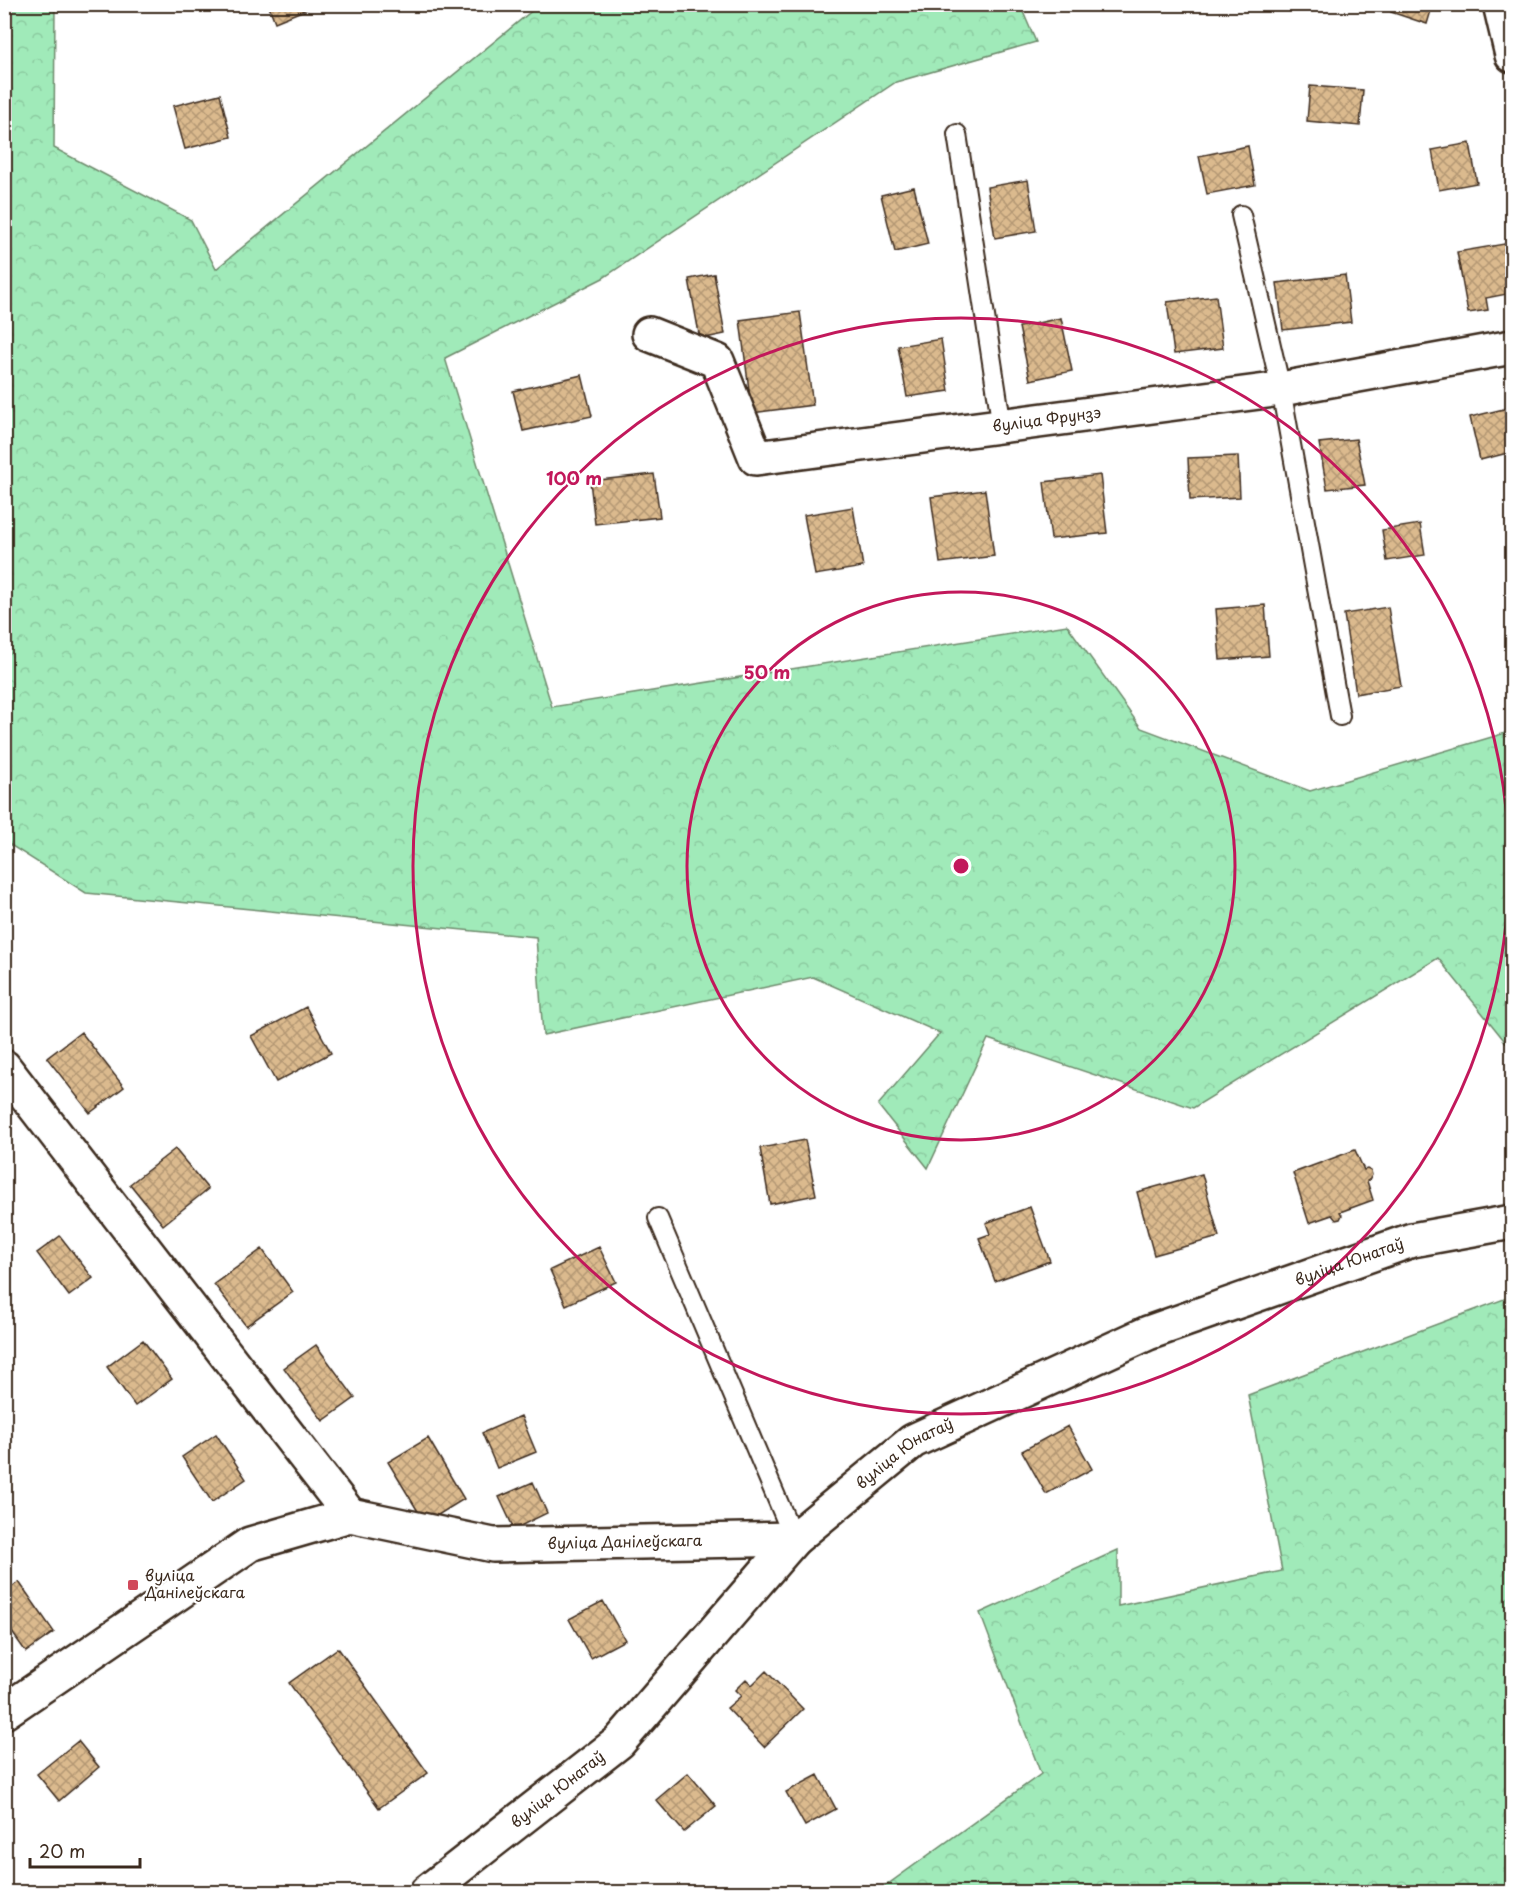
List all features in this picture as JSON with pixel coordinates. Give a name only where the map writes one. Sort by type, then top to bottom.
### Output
[{"type":"street","points":[[1500,4],[1512,55]]},
{"type":"street","name":"вуліца Фрунзэ","points":[[648,334],[717,361],[756,458],[1281,389],[1512,347]]},
{"type":"street","points":[[4,1067],[350,1515]]},
{"type":"street","name":"вуліца Юнатаў","points":[[427,1893],[619,1742],[794,1539],[913,1441],[1148,1333],[1412,1240],[1512,1222]]},
{"type":"street","name":"вуліца Данілеўскага","points":[[4,1712],[250,1544],[350,1515],[493,1545],[794,1539]]},
{"type":"lane","points":[[957,134],[1002,427]]},
{"type":"lane","points":[[1242,215],[1281,389],[1340,716]]},
{"type":"lane","points":[[658,1218],[794,1539]]},
{"type":"green space","points":[[5,4],[55,5],[54,148],[191,220],[216,269],[539,5],[1020,5],[1036,42],[896,82],[603,278],[445,358],[552,707],[1067,625],[1141,728],[1310,791],[1512,731],[1512,1050],[1438,958],[1193,1108],[988,1039],[928,1168],[878,1105],[940,1033],[813,977],[543,1035],[536,937],[86,893],[9,844],[5,846]]},
{"type":"green space","points":[[1512,1296],[1512,1892],[877,1892],[1041,1774],[980,1613],[1118,1550],[1118,1606],[1282,1571],[1248,1395]]},
{"type":"building","points":[[268,4],[319,4],[275,22]]},
{"type":"building","points":[[1394,4],[1433,4],[1427,24],[1391,12]]},
{"type":"building","points":[[1310,86],[1363,90],[1360,126],[1307,121]]},
{"type":"building","points":[[220,94],[231,137],[185,149],[173,106]]},
{"type":"building","points":[[1470,143],[1477,183],[1439,190],[1432,150]]},
{"type":"building","points":[[1248,146],[1255,185],[1207,194],[1199,156]]},
{"type":"building","points":[[1028,180],[1036,231],[995,238],[987,187]]},
{"type":"building","points":[[914,187],[928,244],[895,252],[881,195]]},
{"type":"building","points":[[1510,243],[1512,293],[1486,298],[1488,310],[1468,313],[1457,252]]},
{"type":"building","points":[[714,274],[725,334],[700,339],[689,279]]},
{"type":"building","points":[[1345,275],[1351,322],[1283,330],[1277,283]]},
{"type":"building","points":[[1216,296],[1223,348],[1174,354],[1167,302]]},
{"type":"building","points":[[800,312],[813,405],[752,413],[740,320]]},
{"type":"building","points":[[1061,318],[1072,371],[1030,380],[1019,327]]},
{"type":"building","points":[[941,339],[949,391],[907,397],[898,346]]},
{"type":"building","points":[[582,375],[592,416],[523,431],[513,391]]},
{"type":"building","points":[[1512,407],[1512,452],[1480,460],[1470,417]]},
{"type":"building","points":[[1356,439],[1365,485],[1327,489],[1319,443]]},
{"type":"building","points":[[1238,456],[1240,497],[1190,500],[1188,458]]},
{"type":"building","points":[[654,474],[660,517],[595,524],[590,481]]},
{"type":"building","points":[[1100,475],[1107,533],[1051,539],[1044,482]]},
{"type":"building","points":[[985,490],[994,556],[940,563],[931,497]]},
{"type":"building","points":[[853,507],[863,567],[815,575],[804,515]]},
{"type":"building","points":[[1420,524],[1425,555],[1387,561],[1382,530]]},
{"type":"building","points":[[1512,567],[1512,601],[1506,569]]},
{"type":"building","points":[[1265,605],[1269,656],[1220,660],[1216,609]]},
{"type":"building","points":[[1388,607],[1401,686],[1356,694],[1344,614]]},
{"type":"building","points":[[306,1007],[331,1053],[276,1082],[251,1036]]},
{"type":"building","points":[[81,1032],[124,1087],[90,1113],[47,1058]]},
{"type":"building","points":[[805,1140],[816,1195],[770,1204],[760,1148]]},
{"type":"building","points":[[175,1149],[208,1189],[163,1225],[130,1184]]},
{"type":"building","points":[[1355,1150],[1364,1170],[1371,1171],[1372,1175],[1367,1181],[1373,1200],[1340,1212],[1342,1215],[1340,1219],[1336,1220],[1332,1215],[1309,1223],[1293,1173]]},
{"type":"building","points":[[1202,1174],[1219,1237],[1154,1255],[1137,1192]]},
{"type":"building","points":[[1030,1207],[1050,1261],[995,1281],[979,1238],[990,1234],[986,1223]]},
{"type":"building","points":[[60,1236],[93,1278],[69,1296],[37,1253]]},
{"type":"building","points":[[599,1247],[616,1282],[566,1305],[550,1270]]},
{"type":"building","points":[[262,1249],[293,1292],[246,1326],[214,1284]]},
{"type":"building","points":[[143,1340],[172,1379],[135,1406],[107,1367]]},
{"type":"building","points":[[316,1345],[355,1398],[323,1421],[284,1368]]},
{"type":"building","points":[[521,1416],[536,1452],[497,1468],[482,1433]]},
{"type":"building","points":[[1068,1426],[1092,1469],[1046,1494],[1022,1451]]},
{"type":"building","points":[[216,1434],[246,1479],[212,1502],[182,1457]]},
{"type":"building","points":[[428,1438],[464,1499],[425,1523],[388,1462]]},
{"type":"building","points":[[533,1482],[547,1513],[514,1529],[499,1497]]},
{"type":"building","points":[[19,1582],[54,1632],[26,1652],[4,1621],[4,1592]]},
{"type":"building","points":[[603,1601],[625,1640],[591,1658],[569,1619]]},
{"type":"building","points":[[338,1648],[428,1773],[379,1808],[289,1683]]},
{"type":"building","points":[[766,1671],[803,1709],[764,1747],[727,1708],[741,1696],[735,1690],[746,1679],[752,1685]]},
{"type":"building","points":[[78,1741],[99,1767],[59,1801],[37,1774]]},
{"type":"building","points":[[688,1773],[716,1806],[684,1832],[656,1800]]},
{"type":"building","points":[[818,1775],[836,1809],[805,1826],[786,1792]]},
{"type":"place","name":"вуліца Данілеўскага","points":[[133,1585]]}]
